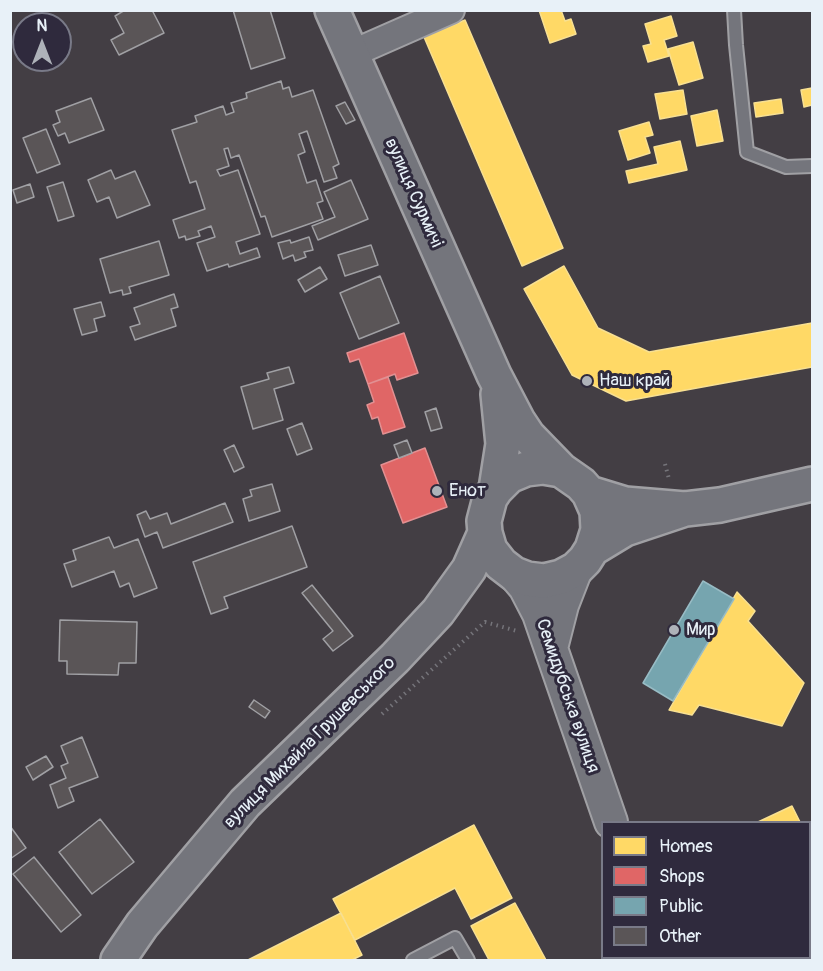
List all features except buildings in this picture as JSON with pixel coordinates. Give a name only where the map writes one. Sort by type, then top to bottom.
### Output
[{"type":"main road","name":"вулиця Сурмичі","points":[[332,10],[494,375]]},
{"type":"main road","points":[[494,375],[528,436],[561,470],[581,484],[589,493],[597,511],[598,530],[584,559]]},
{"type":"main road","points":[[494,375],[500,407],[503,444],[496,489],[486,510],[485,533],[490,550],[501,564],[514,574],[527,579],[544,580],[561,577],[625,529],[685,509],[720,504],[813,484]]},
{"type":"main road","points":[[496,489],[509,476],[526,469],[543,467],[561,470]]},
{"type":"main road","points":[[589,493],[625,504],[685,509]]},
{"type":"main road","name":"вулиця Михайла Грушевського","points":[[118,960],[142,925],[245,803],[395,658],[438,612],[469,569],[485,533]]},
{"type":"main road","name":"вулиця Михайла Грушевського","points":[[438,612],[474,586],[514,574]]},
{"type":"street","points":[[351,54],[451,10]]},
{"type":"street","points":[[551,648],[562,605],[584,559]]},
{"type":"street","name":"Семидубська вулиця","points":[[514,574],[533,602],[611,821]]},
{"type":"lane","points":[[734,10],[747,152],[786,167],[813,166]]},
{"type":"lane","points":[[413,960],[455,938],[468,960]]},
{"type":"path","points":[[663,484],[670,483],[665,464]]},
{"type":"path","points":[[380,715],[485,621],[519,632]]},
{"type":"place","name":"Наш край","points":[[587,381]]},
{"type":"place","name":"Енот","points":[[437,491]]},
{"type":"place","name":"Мир","points":[[674,630]]}]
